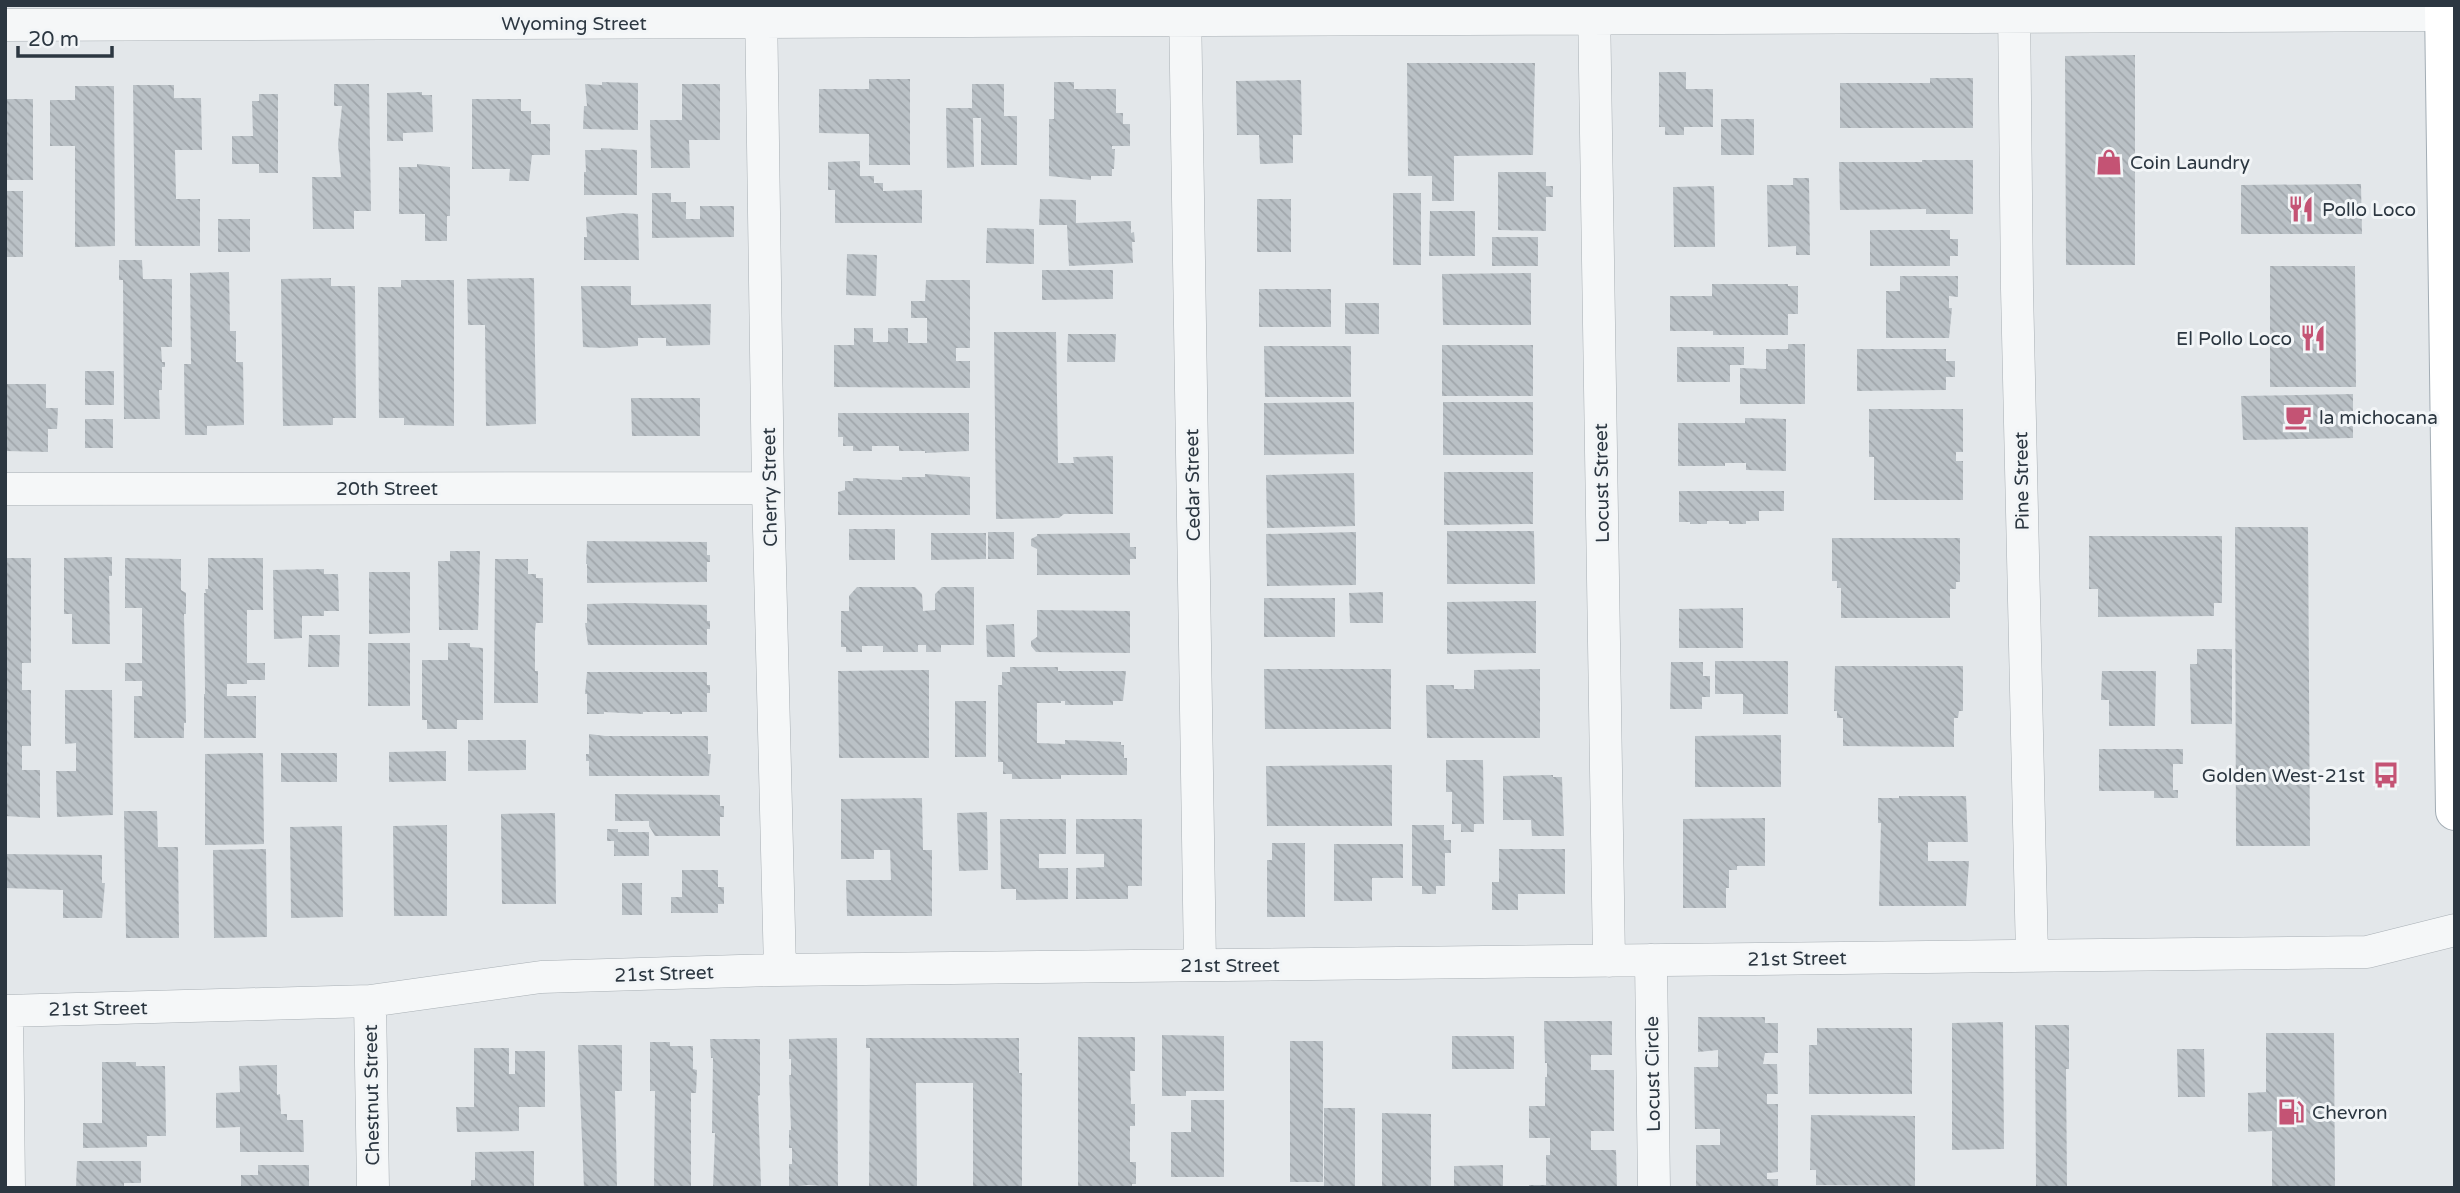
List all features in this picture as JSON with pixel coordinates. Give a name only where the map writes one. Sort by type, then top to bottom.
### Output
[{"type":"main road","points":[[2444,10],[2455,811]]},
{"type":"street","name":"Wyoming Street","points":[[5,25],[761,14],[2444,10]]},
{"type":"street","name":"Pine Street","points":[[2014,11],[2017,289],[2032,956]]},
{"type":"street","name":"Locust Street","points":[[1594,12],[1609,961]]},
{"type":"street","name":"Cedar Street","points":[[1185,13],[1200,965]]},
{"type":"street","name":"Cherry Street","points":[[761,14],[768,488],[780,970]]},
{"type":"street","name":"20th Street","points":[[5,489],[768,488]]},
{"type":"street","name":"21st Street","points":[[6,1011],[370,1001],[541,977],[780,970],[2367,952],[2455,930]]},
{"type":"street","name":"Locust Circle","points":[[1651,960],[1654,1188]]},
{"type":"street","name":"Chestnut Street","points":[[370,1001],[373,1188]]},
{"type":"street","points":[[6,1011],[9,1188]]},
{"type":"building","points":[[2135,55],[2135,265],[2066,265],[2065,56]]},
{"type":"building","points":[[1407,63],[1535,63],[1533,155],[1454,156],[1454,201],[1432,201],[1432,176],[1408,176]]},
{"type":"building","points":[[1659,72],[1686,72],[1686,89],[1713,89],[1713,127],[1684,127],[1684,135],[1665,135],[1665,127],[1659,127]]},
{"type":"building","points":[[1930,78],[1973,78],[1973,128],[1840,128],[1840,83],[1930,83]]},
{"type":"building","points":[[869,79],[910,79],[910,165],[869,165],[869,134],[819,133],[819,89],[869,89]]},
{"type":"building","points":[[1301,80],[1302,135],[1293,135],[1293,163],[1260,164],[1259,135],[1237,135],[1236,81]]},
{"type":"building","points":[[602,82],[638,83],[638,130],[583,129],[584,106],[587,106],[585,84],[602,85]]},
{"type":"building","points":[[1054,82],[1074,82],[1074,89],[1116,89],[1116,113],[1123,113],[1123,124],[1130,124],[1130,146],[1112,146],[1112,149],[1115,149],[1112,176],[1091,176],[1091,180],[1049,176],[1049,119],[1054,119]]},
{"type":"building","points":[[334,84],[369,84],[371,211],[354,211],[354,229],[313,229],[312,177],[341,177],[338,144],[342,106],[334,106]]},
{"type":"building","points":[[682,84],[720,84],[720,140],[689,140],[690,168],[651,168],[650,120],[682,120]]},
{"type":"building","points":[[972,84],[1004,84],[1004,116],[1017,116],[1017,165],[981,165],[981,118],[973,118],[974,167],[947,168],[946,108],[972,108]]},
{"type":"building","points":[[133,85],[174,85],[174,98],[201,98],[202,150],[175,150],[176,199],[200,199],[200,246],[135,246]]},
{"type":"building","points":[[75,86],[114,86],[115,246],[75,247],[75,146],[50,146],[50,100],[75,100]]},
{"type":"building","points":[[422,92],[422,95],[432,95],[433,132],[403,133],[403,141],[387,141],[387,93]]},
{"type":"building","points":[[259,94],[278,94],[278,173],[259,173],[259,164],[232,164],[232,136],[253,136],[252,101],[259,101]]},
{"type":"building","points":[[5,99],[33,99],[33,180],[5,180]]},
{"type":"building","points":[[472,99],[521,99],[521,111],[531,111],[531,124],[550,124],[550,155],[532,155],[529,181],[509,181],[510,169],[472,169]]},
{"type":"building","points":[[1721,119],[1754,119],[1754,155],[1721,155]]},
{"type":"building","points":[[585,150],[637,150],[637,195],[584,195]]},
{"type":"building","points":[[1973,160],[1973,214],[1926,214],[1926,209],[1840,210],[1839,162]]},
{"type":"building","points":[[860,161],[860,176],[874,176],[874,183],[883,183],[883,191],[922,190],[922,223],[835,223],[835,190],[828,190],[828,162]]},
{"type":"building","points":[[417,164],[450,167],[447,241],[425,241],[425,214],[399,214],[399,167],[417,167]]},
{"type":"building","points":[[1498,172],[1546,172],[1546,186],[1553,186],[1553,197],[1546,197],[1546,231],[1498,230]]},
{"type":"building","points":[[1793,178],[1809,178],[1810,255],[1796,255],[1796,246],[1768,247],[1767,185],[1793,185]]},
{"type":"building","name":"Pollo Loco","points":[[2361,184],[2362,234],[2241,234],[2241,185]]},
{"type":"building","points":[[1714,186],[1715,247],[1674,247],[1673,187]]},
{"type":"building","points":[[5,191],[23,191],[23,257],[5,257]]},
{"type":"building","points":[[652,193],[671,193],[671,202],[686,202],[686,219],[700,219],[700,206],[734,206],[734,237],[652,238]]},
{"type":"building","points":[[1393,193],[1421,193],[1421,265],[1393,265]]},
{"type":"building","points":[[1040,199],[1076,200],[1076,223],[1131,221],[1131,233],[1134,232],[1135,242],[1132,242],[1133,263],[1069,266],[1067,225],[1039,225]]},
{"type":"building","points":[[1257,199],[1291,199],[1291,252],[1257,252]]},
{"type":"building","points":[[1430,211],[1475,211],[1475,256],[1429,256]]},
{"type":"building","points":[[638,214],[639,260],[584,260],[586,217]]},
{"type":"building","points":[[218,219],[250,219],[250,252],[218,252]]},
{"type":"building","points":[[987,228],[1034,229],[1034,264],[986,263]]},
{"type":"building","points":[[1870,230],[1950,230],[1950,239],[1958,239],[1958,256],[1950,256],[1950,266],[1870,266]]},
{"type":"building","points":[[1492,237],[1538,237],[1538,266],[1492,266]]},
{"type":"building","points":[[847,254],[877,255],[876,296],[846,295]]},
{"type":"building","points":[[119,260],[142,260],[143,279],[172,279],[172,347],[161,347],[165,367],[162,367],[162,390],[159,390],[160,419],[124,419],[123,280],[119,280]]},
{"type":"building","name":"El Pollo Loco","points":[[2270,266],[2355,266],[2356,387],[2270,387]]},
{"type":"building","points":[[1042,270],[1113,270],[1113,299],[1042,300]]},
{"type":"building","points":[[229,272],[230,331],[236,331],[236,362],[243,362],[244,425],[207,426],[207,435],[185,435],[184,364],[191,364],[190,273]]},
{"type":"building","points":[[1531,273],[1531,325],[1443,325],[1442,274]]},
{"type":"building","points":[[1900,276],[1958,276],[1958,297],[1949,296],[1949,308],[1952,308],[1949,338],[1886,338],[1886,291],[1900,291]]},
{"type":"building","points":[[331,278],[331,286],[355,286],[356,418],[333,418],[333,425],[283,426],[281,279]]},
{"type":"building","points":[[534,278],[536,424],[486,426],[485,325],[468,325],[467,279]]},
{"type":"building","points":[[401,280],[454,280],[454,426],[404,425],[404,418],[379,418],[378,287],[401,287]]},
{"type":"building","points":[[926,280],[970,280],[970,348],[956,348],[956,361],[970,361],[970,388],[834,387],[834,345],[854,345],[854,328],[873,328],[873,342],[888,342],[888,328],[908,328],[908,343],[927,343],[927,318],[911,318],[911,301],[925,301]]},
{"type":"building","points":[[1712,284],[1798,286],[1798,314],[1788,314],[1788,335],[1713,335],[1713,331],[1670,331],[1670,296],[1712,296]]},
{"type":"building","points":[[581,286],[631,286],[631,305],[711,304],[710,345],[666,346],[666,338],[638,338],[638,346],[583,347]]},
{"type":"building","points":[[1259,289],[1331,289],[1331,327],[1259,327]]},
{"type":"building","points":[[1345,303],[1379,303],[1379,334],[1345,334]]},
{"type":"building","points":[[994,332],[1056,332],[1058,463],[1074,463],[1073,457],[1113,456],[1113,514],[996,519]]},
{"type":"building","points":[[1068,334],[1116,334],[1115,362],[1067,362]]},
{"type":"building","points":[[1788,344],[1805,344],[1805,404],[1740,404],[1740,368],[1766,369],[1766,349],[1788,349]]},
{"type":"building","points":[[1442,345],[1533,345],[1533,396],[1442,396]]},
{"type":"building","points":[[1264,346],[1351,346],[1351,397],[1265,397]]},
{"type":"building","points":[[1677,347],[1744,347],[1744,365],[1730,365],[1730,382],[1677,382]]},
{"type":"building","points":[[1857,349],[1946,349],[1946,361],[1955,361],[1955,377],[1946,377],[1946,390],[1857,391]]},
{"type":"building","points":[[85,371],[114,371],[114,405],[85,405]]},
{"type":"building","points":[[5,384],[46,384],[46,408],[58,408],[57,429],[48,429],[48,452],[5,451]]},
{"type":"building","name":"la michocana","points":[[2353,394],[2353,438],[2243,440],[2241,396]]},
{"type":"building","points":[[631,398],[700,398],[700,436],[632,436]]},
{"type":"building","points":[[1354,402],[1354,454],[1264,455],[1264,403]]},
{"type":"building","points":[[1443,402],[1533,402],[1533,455],[1443,455]]},
{"type":"building","points":[[1869,409],[1963,409],[1963,452],[1956,452],[1956,461],[1963,461],[1963,500],[1874,500],[1874,457],[1869,457]]},
{"type":"building","points":[[838,413],[969,413],[969,451],[925,453],[899,451],[899,446],[872,446],[872,451],[853,451],[853,446],[843,446],[843,437],[838,437]]},
{"type":"building","points":[[1745,418],[1786,419],[1786,471],[1746,470],[1746,463],[1678,466],[1678,423],[1745,423]]},
{"type":"building","points":[[85,419],[113,419],[113,448],[85,448]]},
{"type":"building","points":[[1444,472],[1533,472],[1533,524],[1444,525]]},
{"type":"building","points":[[1354,473],[1355,526],[1267,528],[1266,475]]},
{"type":"building","points":[[925,474],[970,477],[970,515],[838,515],[838,492],[845,490],[845,481],[853,481],[853,478],[902,480],[902,477],[925,477]]},
{"type":"building","points":[[1679,491],[1784,491],[1784,511],[1759,511],[1759,521],[1746,521],[1746,524],[1729,524],[1729,521],[1707,521],[1707,524],[1679,522]]},
{"type":"building","points":[[2235,527],[2308,527],[2310,846],[2236,846]]},
{"type":"building","points":[[849,529],[895,529],[895,560],[849,560]]},
{"type":"building","points":[[1447,531],[1534,531],[1535,584],[1447,584]]},
{"type":"building","points":[[988,532],[1014,532],[1014,559],[988,559]]},
{"type":"building","points":[[1356,532],[1356,585],[1267,586],[1266,534]]},
{"type":"building","points":[[931,533],[986,533],[986,559],[931,560]]},
{"type":"building","points":[[1130,533],[1130,547],[1136,547],[1136,559],[1130,559],[1130,575],[1037,575],[1037,549],[1031,546],[1031,539],[1037,534]]},
{"type":"building","points":[[2089,536],[2222,536],[2222,603],[2214,603],[2214,616],[2098,617],[2098,589],[2089,589]]},
{"type":"building","points":[[1832,538],[1960,538],[1960,582],[1956,582],[1956,589],[1950,589],[1950,618],[1841,618],[1841,588],[1837,588],[1837,581],[1832,581]]},
{"type":"building","points":[[587,541],[707,542],[710,562],[707,562],[707,582],[587,583]]},
{"type":"building","points":[[450,551],[480,551],[478,630],[439,630],[438,561],[450,561]]},
{"type":"building","points":[[112,557],[112,576],[109,576],[110,644],[72,644],[72,614],[64,614],[64,558]]},
{"type":"building","points":[[5,558],[31,558],[31,663],[22,663],[22,690],[31,690],[31,746],[22,746],[22,770],[40,770],[40,818],[5,816]]},
{"type":"building","points":[[125,558],[181,559],[181,590],[186,593],[184,738],[134,738],[134,696],[142,696],[142,681],[125,681],[125,663],[142,663],[142,608],[125,608]]},
{"type":"building","points":[[208,558],[263,558],[263,610],[247,610],[247,663],[265,663],[265,680],[227,684],[227,696],[256,696],[256,738],[204,738],[204,593],[205,589],[208,589]]},
{"type":"building","points":[[495,559],[528,559],[528,574],[543,578],[543,623],[536,623],[535,631],[538,703],[494,703]]},
{"type":"building","points":[[324,569],[324,574],[338,574],[339,611],[324,611],[324,616],[302,616],[302,638],[274,639],[273,570]]},
{"type":"building","points":[[369,572],[410,572],[410,633],[369,634]]},
{"type":"building","points":[[857,587],[915,587],[922,594],[923,611],[935,610],[935,594],[942,587],[974,587],[974,645],[941,645],[941,652],[926,652],[926,645],[918,645],[918,652],[883,652],[883,646],[862,646],[862,652],[846,652],[846,647],[841,647],[841,611],[849,611],[849,596]]},
{"type":"building","points":[[1383,592],[1383,623],[1350,623],[1349,593]]},
{"type":"building","points":[[1264,598],[1335,598],[1335,637],[1264,637]]},
{"type":"building","points":[[1536,601],[1536,653],[1447,654],[1447,602]]},
{"type":"building","points":[[587,604],[707,605],[710,629],[707,629],[707,645],[588,645],[585,623]]},
{"type":"building","points":[[1743,608],[1743,648],[1679,648],[1679,609]]},
{"type":"building","points":[[1037,610],[1130,611],[1130,653],[1036,652],[1031,641],[1037,637]]},
{"type":"building","points":[[1014,624],[1015,657],[987,657],[986,625]]},
{"type":"building","points":[[309,635],[340,635],[339,667],[308,667]]},
{"type":"building","points":[[368,643],[410,643],[410,706],[368,706]]},
{"type":"building","points":[[448,643],[470,643],[470,647],[483,648],[483,720],[457,720],[457,729],[427,729],[427,720],[422,720],[422,660],[448,660]]},
{"type":"building","points":[[2197,649],[2232,649],[2232,724],[2191,724],[2190,664],[2197,664]]},
{"type":"building","points":[[1715,661],[1788,661],[1788,714],[1743,714],[1743,694],[1715,694]]},
{"type":"building","points":[[1671,662],[1703,662],[1703,676],[1710,676],[1710,697],[1702,697],[1702,709],[1670,709]]},
{"type":"building","points":[[1835,666],[1963,666],[1963,711],[1959,711],[1958,718],[1954,718],[1954,747],[1843,746],[1843,718],[1837,718],[1837,711],[1834,711]]},
{"type":"building","points":[[1010,667],[1058,667],[1058,671],[1126,671],[1123,701],[1113,701],[1113,705],[1065,705],[1065,701],[1037,703],[1037,743],[1065,744],[1065,740],[1121,742],[1121,745],[1124,745],[1124,758],[1127,758],[1127,775],[1061,775],[1061,779],[1012,779],[1012,774],[1003,774],[1003,762],[998,762],[998,685],[1002,685],[1002,672],[1010,672]]},
{"type":"building","points":[[1264,669],[1391,669],[1391,729],[1265,729]]},
{"type":"building","points":[[1540,669],[1540,738],[1427,738],[1426,685],[1454,685],[1454,689],[1474,689],[1474,670]]},
{"type":"building","points":[[929,670],[929,758],[839,758],[838,671]]},
{"type":"building","points":[[2102,671],[2156,671],[2155,726],[2109,726],[2109,700],[2101,700]]},
{"type":"building","points":[[587,672],[707,672],[710,693],[707,693],[707,712],[587,714]]},
{"type":"building","points":[[65,690],[112,690],[113,815],[57,817],[56,771],[76,771],[76,743],[65,744]]},
{"type":"building","points":[[955,701],[986,701],[986,757],[955,757]]},
{"type":"building","points":[[589,734],[708,736],[708,754],[711,754],[709,776],[589,776],[586,754],[589,754]]},
{"type":"building","points":[[1781,735],[1781,787],[1695,787],[1695,736]]},
{"type":"building","points":[[468,740],[526,740],[526,770],[468,771]]},
{"type":"building","points":[[2099,749],[2183,749],[2183,764],[2173,764],[2173,790],[2178,790],[2178,798],[2154,798],[2154,791],[2099,791]]},
{"type":"building","points":[[446,751],[446,781],[389,782],[389,752]]},
{"type":"building","points":[[263,753],[264,844],[205,845],[205,754]]},
{"type":"building","points":[[281,753],[337,753],[337,782],[281,782]]},
{"type":"building","points":[[1446,760],[1483,760],[1484,824],[1474,824],[1474,832],[1461,832],[1461,824],[1452,824],[1452,792],[1446,792]]},
{"type":"building","points":[[1392,765],[1392,826],[1267,826],[1266,766]]},
{"type":"building","points":[[1503,776],[1562,777],[1564,836],[1532,836],[1531,820],[1503,820]]},
{"type":"building","points":[[615,794],[720,795],[724,817],[720,817],[720,836],[655,836],[649,821],[615,821]]},
{"type":"building","points":[[1966,796],[1968,842],[1928,842],[1928,861],[1969,861],[1966,906],[1879,906],[1881,823],[1878,823],[1878,798]]},
{"type":"building","points":[[922,798],[923,850],[932,850],[932,916],[847,916],[846,880],[891,880],[890,850],[874,850],[874,859],[841,859],[841,799]]},
{"type":"building","points":[[124,811],[157,811],[158,847],[178,847],[179,938],[126,938]]},
{"type":"building","points":[[987,812],[988,870],[959,871],[957,813]]},
{"type":"building","points":[[555,813],[556,904],[502,904],[501,814]]},
{"type":"building","points":[[1765,818],[1765,866],[1737,866],[1737,870],[1729,870],[1726,908],[1683,908],[1683,819]]},
{"type":"building","points":[[1000,819],[1066,819],[1066,854],[1039,854],[1039,868],[1068,868],[1068,899],[1016,900],[1016,889],[1001,889]]},
{"type":"building","points":[[1076,819],[1142,819],[1142,886],[1128,886],[1128,899],[1076,899],[1076,868],[1104,867],[1104,854],[1076,854]]},
{"type":"building","points":[[447,825],[447,916],[394,916],[393,826]]},
{"type":"building","points":[[1412,825],[1444,825],[1444,840],[1451,840],[1451,853],[1445,853],[1445,886],[1436,886],[1436,894],[1422,894],[1422,886],[1412,886]]},
{"type":"building","points":[[342,826],[343,917],[291,918],[290,827]]},
{"type":"building","points":[[607,829],[618,829],[618,832],[649,832],[649,856],[614,856],[614,841],[607,841]]},
{"type":"building","points":[[1272,843],[1305,843],[1305,917],[1267,917],[1267,860],[1272,860]]},
{"type":"building","points":[[1334,844],[1403,844],[1403,878],[1372,878],[1372,901],[1334,901]]},
{"type":"building","points":[[266,849],[267,937],[214,938],[213,850]]},
{"type":"building","points":[[1499,849],[1565,849],[1565,894],[1518,894],[1518,910],[1492,910],[1492,882],[1499,882]]},
{"type":"building","points":[[5,854],[102,855],[102,883],[105,883],[102,918],[63,918],[63,890],[5,888]]},
{"type":"building","points":[[682,870],[718,870],[718,887],[724,887],[724,904],[718,904],[718,913],[671,913],[671,897],[682,897]]},
{"type":"building","points":[[622,883],[642,883],[642,915],[622,915]]},
{"type":"building","points":[[1698,1017],[1765,1017],[1765,1023],[1778,1023],[1778,1053],[1765,1053],[1763,1064],[1777,1064],[1778,1094],[1767,1094],[1767,1104],[1778,1104],[1778,1172],[1767,1173],[1767,1179],[1778,1179],[1778,1188],[1696,1188],[1696,1145],[1720,1145],[1720,1129],[1695,1129],[1694,1067],[1718,1067],[1718,1050],[1698,1052]]},
{"type":"building","points":[[1544,1021],[1612,1021],[1612,1055],[1591,1055],[1591,1070],[1614,1070],[1614,1131],[1591,1131],[1591,1150],[1616,1150],[1617,1188],[1529,1188],[1529,1185],[1546,1185],[1546,1155],[1550,1155],[1550,1138],[1529,1138],[1529,1106],[1545,1106],[1547,1063]]},
{"type":"building","points":[[2003,1022],[2004,1149],[1952,1150],[1952,1023]]},
{"type":"building","points":[[2035,1025],[2069,1025],[2069,1069],[2066,1069],[2067,1188],[2036,1188]]},
{"type":"building","points":[[1817,1028],[1912,1028],[1912,1094],[1809,1094],[1809,1045],[1817,1045]]},
{"type":"building","name":"Chevron","points":[[2266,1033],[2334,1033],[2335,1188],[2272,1188],[2272,1131],[2248,1132],[2248,1093],[2266,1092]]},
{"type":"building","points":[[1162,1035],[1224,1036],[1224,1091],[1186,1091],[1186,1096],[1162,1096]]},
{"type":"building","points":[[1452,1036],[1514,1036],[1514,1069],[1452,1069]]},
{"type":"building","points":[[1078,1037],[1135,1037],[1135,1071],[1130,1071],[1135,1126],[1130,1126],[1130,1162],[1136,1162],[1136,1184],[1132,1184],[1132,1188],[1078,1188]]},
{"type":"building","points":[[837,1038],[838,1187],[789,1187],[792,1148],[789,1148],[789,1039]]},
{"type":"building","points":[[866,1038],[1019,1038],[1019,1073],[1022,1073],[1022,1188],[973,1188],[973,1083],[916,1083],[917,1188],[869,1188],[870,1048],[866,1048]]},
{"type":"building","points":[[710,1039],[760,1039],[758,1096],[761,1187],[713,1188],[715,1133],[712,1133],[713,1058]]},
{"type":"building","points":[[1290,1041],[1323,1041],[1323,1182],[1290,1182]]},
{"type":"building","points":[[650,1042],[670,1042],[670,1046],[693,1046],[693,1069],[697,1070],[696,1093],[691,1093],[691,1188],[654,1188],[655,1091],[650,1091]]},
{"type":"building","points":[[578,1045],[622,1045],[622,1091],[615,1091],[617,1188],[584,1188]]},
{"type":"building","points":[[474,1048],[509,1048],[509,1074],[515,1074],[515,1051],[545,1051],[545,1107],[519,1107],[519,1131],[457,1132],[456,1107],[474,1107]]},
{"type":"building","points":[[2177,1049],[2204,1049],[2205,1097],[2178,1097]]},
{"type":"building","points":[[102,1062],[136,1062],[136,1066],[165,1066],[166,1136],[147,1136],[147,1147],[83,1148],[83,1123],[102,1123]]},
{"type":"building","points":[[277,1065],[277,1095],[280,1094],[281,1114],[287,1114],[287,1120],[303,1120],[304,1152],[240,1152],[240,1127],[216,1128],[216,1093],[240,1092],[239,1066]]},
{"type":"building","points":[[1191,1100],[1224,1100],[1224,1177],[1171,1177],[1171,1132],[1191,1132]]},
{"type":"building","points":[[1324,1108],[1355,1108],[1355,1188],[1324,1188]]},
{"type":"building","points":[[1382,1113],[1431,1114],[1431,1188],[1382,1188]]},
{"type":"building","points":[[1811,1115],[1915,1116],[1915,1186],[1816,1185],[1816,1170],[1810,1170]]},
{"type":"building","points":[[534,1151],[534,1188],[471,1188],[471,1180],[475,1180],[475,1152]]},
{"type":"building","points":[[77,1161],[141,1161],[141,1183],[124,1183],[124,1188],[76,1188]]},
{"type":"building","points":[[258,1165],[309,1165],[309,1188],[241,1188],[241,1175],[258,1175]]},
{"type":"building","points":[[1503,1165],[1503,1188],[1454,1188],[1454,1166]]},
{"type":"place","name":"Coin Laundry","points":[[2109,162]]},
{"type":"place","name":"Pollo Loco","points":[[2301,209]]},
{"type":"place","name":"El Pollo Loco","points":[[2313,338]]},
{"type":"place","name":"la michocana","points":[[2298,417]]},
{"type":"place","name":"Golden West-21st","points":[[2386,775]]},
{"type":"place","name":"Chevron","points":[[2291,1112]]}]
